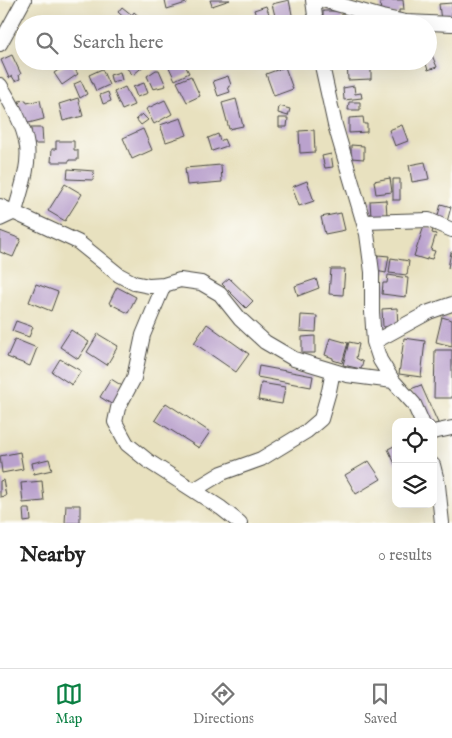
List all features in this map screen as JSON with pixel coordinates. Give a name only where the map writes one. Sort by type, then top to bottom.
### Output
[{"type":"street","points":[[16,15],[24,0]]},
{"type":"street","points":[[313,0],[315,15]]},
{"type":"street","points":[[323,0],[376,15]]},
{"type":"street","points":[[0,44],[15,16]]},
{"type":"street","points":[[437,24],[452,24]]},
{"type":"street","points":[[323,70],[335,125],[367,234],[372,272],[374,342],[380,360],[393,381],[414,404],[420,418]]},
{"type":"street","points":[[0,85],[23,131],[27,147],[22,186],[15,212],[0,219]]},
{"type":"street","points":[[0,206],[78,242],[119,275],[134,283],[149,286],[164,285],[180,280],[201,283],[220,294],[240,318],[265,342],[294,359],[347,375],[393,381]]},
{"type":"street","points":[[364,222],[429,220],[451,226]]},
{"type":"street","points":[[164,285],[143,335],[134,378],[118,408],[115,422],[127,444],[148,461],[221,508],[240,523]]},
{"type":"street","points":[[374,342],[428,312],[452,304]]},
{"type":"street","points":[[194,490],[222,473],[261,459],[307,431],[321,419],[333,371]]},
{"type":"street","points":[[437,431],[452,428]]},
{"type":"street","points":[[437,481],[442,523]]},
{"type":"building","points":[[165,0],[185,0],[186,3],[167,9]]},
{"type":"building","points":[[210,0],[230,0],[212,6]]},
{"type":"building","points":[[289,0],[292,15],[275,15],[272,4]]},
{"type":"building","points":[[383,0],[403,0],[404,10],[399,10],[399,14],[381,15],[380,2],[383,2]]},
{"type":"building","points":[[452,3],[452,20],[441,21],[439,4]]},
{"type":"building","points":[[266,6],[270,15],[256,15],[254,10]]},
{"type":"building","points":[[122,7],[132,15],[121,15],[118,12]]},
{"type":"building","points":[[323,11],[342,11],[342,15],[323,15]]},
{"type":"building","points":[[12,55],[15,61],[15,70],[19,70],[21,74],[19,75],[20,79],[15,81],[12,76],[9,78],[1,60]]},
{"type":"building","points":[[58,70],[75,70],[78,74],[62,85],[54,73]]},
{"type":"building","points":[[102,70],[109,85],[96,91],[89,75]]},
{"type":"building","points":[[128,70],[139,70],[133,75]]},
{"type":"building","points":[[159,70],[166,86],[153,89],[147,76]]},
{"type":"building","points":[[170,70],[188,70],[189,73],[175,80]]},
{"type":"building","points":[[277,70],[286,70],[293,89],[274,96],[266,74]]},
{"type":"building","points":[[347,70],[371,70],[371,79],[348,80]]},
{"type":"building","points":[[120,72],[122,80],[112,83],[110,75]]},
{"type":"building","points":[[191,76],[200,96],[187,102],[177,82]]},
{"type":"building","points":[[228,76],[231,85],[228,87],[230,92],[218,96],[213,81]]},
{"type":"building","points":[[81,81],[87,94],[80,98],[74,84]]},
{"type":"building","points":[[144,83],[148,93],[137,97],[133,87]]},
{"type":"building","points":[[354,86],[355,94],[361,93],[362,98],[344,100],[343,88]]},
{"type":"building","points":[[125,87],[134,105],[122,110],[114,92]]},
{"type":"building","points":[[108,92],[111,101],[103,104],[100,95]]},
{"type":"building","points":[[78,98],[83,116],[63,121],[59,104]]},
{"type":"building","points":[[236,99],[243,126],[229,129],[222,103]]},
{"type":"building","points":[[26,100],[27,103],[40,100],[44,119],[21,125],[17,105],[20,105],[19,101]]},
{"type":"building","points":[[165,100],[172,114],[154,124],[146,109]]},
{"type":"building","points":[[349,102],[360,102],[360,110],[348,110]]},
{"type":"building","points":[[279,106],[290,109],[288,116],[278,113]]},
{"type":"building","points":[[142,114],[148,120],[141,125],[136,119]]},
{"type":"building","points":[[363,117],[364,124],[367,124],[367,132],[349,133],[349,118]]},
{"type":"building","points":[[181,118],[187,135],[166,142],[160,125]]},
{"type":"building","points":[[279,118],[288,118],[287,127],[279,127]]},
{"type":"building","points":[[402,125],[408,141],[395,146],[389,130]]},
{"type":"building","points":[[31,128],[42,128],[43,144],[31,144]]},
{"type":"building","points":[[143,129],[152,150],[132,159],[123,138]]},
{"type":"building","points":[[314,130],[315,152],[300,153],[299,131]]},
{"type":"building","points":[[218,134],[220,141],[224,139],[227,146],[212,151],[208,138]]},
{"type":"building","points":[[56,141],[74,141],[74,150],[78,150],[78,160],[51,162],[52,149],[56,149]]},
{"type":"building","points":[[351,145],[364,146],[364,159],[351,158]]},
{"type":"building","points":[[331,154],[333,167],[325,168],[322,156]]},
{"type":"building","points":[[425,162],[429,179],[412,182],[409,165]]},
{"type":"building","points":[[221,165],[222,182],[187,185],[185,168]]},
{"type":"building","points":[[68,169],[94,171],[93,180],[67,179]]},
{"type":"building","points":[[390,178],[392,192],[376,194],[374,181]]},
{"type":"building","points":[[393,179],[400,179],[400,200],[393,200]]},
{"type":"building","points":[[307,181],[314,201],[299,206],[292,187]]},
{"type":"building","points":[[65,184],[82,194],[65,221],[48,211]]},
{"type":"building","points":[[386,200],[387,216],[371,217],[370,201]]},
{"type":"building","points":[[441,204],[451,207],[447,222],[437,219]]},
{"type":"building","points":[[341,213],[345,230],[325,234],[321,217]]},
{"type":"building","points":[[424,226],[433,229],[432,233],[436,234],[431,250],[435,251],[432,259],[427,258],[427,260],[414,256]]},
{"type":"building","points":[[0,231],[21,239],[13,257],[0,252]]},
{"type":"building","points":[[452,252],[452,269],[448,268]]},
{"type":"building","points":[[378,255],[389,256],[386,273],[376,271]]},
{"type":"building","points":[[391,258],[409,261],[407,275],[389,273]]},
{"type":"building","points":[[331,269],[345,269],[343,295],[329,294]]},
{"type":"building","points":[[388,275],[408,278],[406,297],[382,294],[383,283],[387,283]]},
{"type":"building","points":[[229,278],[253,301],[246,308],[222,284]]},
{"type":"building","points":[[316,279],[319,288],[298,296],[295,286]]},
{"type":"building","points":[[36,284],[58,292],[51,311],[29,302]]},
{"type":"building","points":[[117,287],[136,297],[128,313],[109,303]]},
{"type":"building","points":[[397,308],[398,326],[383,327],[382,309]]},
{"type":"building","points":[[301,315],[317,316],[316,332],[300,331]]},
{"type":"building","points":[[442,317],[452,320],[452,346],[436,342]]},
{"type":"building","points":[[16,321],[33,327],[29,337],[12,331]]},
{"type":"building","points":[[207,324],[249,354],[236,372],[194,343]]},
{"type":"building","points":[[71,330],[89,342],[78,359],[60,347]]},
{"type":"building","points":[[98,334],[118,346],[107,365],[87,352]]},
{"type":"building","points":[[315,336],[315,353],[302,353],[302,337]]},
{"type":"building","points":[[330,338],[348,343],[342,363],[325,355]]},
{"type":"building","points":[[404,338],[425,341],[421,377],[399,374]]},
{"type":"building","points":[[15,339],[37,348],[30,366],[7,357]]},
{"type":"building","points":[[349,342],[359,344],[356,358],[363,362],[361,369],[343,365]]},
{"type":"building","points":[[435,350],[452,350],[452,398],[434,398]]},
{"type":"building","points":[[60,359],[81,371],[72,385],[52,372]]},
{"type":"building","points":[[259,366],[313,376],[311,387],[257,377]]},
{"type":"building","points":[[111,379],[124,387],[113,405],[100,397]]},
{"type":"building","points":[[261,383],[285,387],[282,404],[258,400]]},
{"type":"building","points":[[421,385],[436,418],[423,418],[411,389]]},
{"type":"building","points":[[166,403],[210,432],[199,448],[155,420]]},
{"type":"building","points":[[392,447],[392,458],[388,449]]},
{"type":"building","points":[[20,452],[23,469],[2,473],[0,456]]},
{"type":"building","points":[[49,459],[52,470],[34,474],[32,463]]},
{"type":"building","points":[[369,461],[381,479],[356,494],[345,475]]},
{"type":"building","points":[[3,480],[6,496],[0,497],[0,481]]},
{"type":"building","points":[[42,481],[44,501],[23,503],[21,483]]},
{"type":"building","points":[[66,505],[80,505],[80,523],[65,523]]},
{"type":"building","points":[[23,509],[30,509],[31,521],[24,522]]}]
